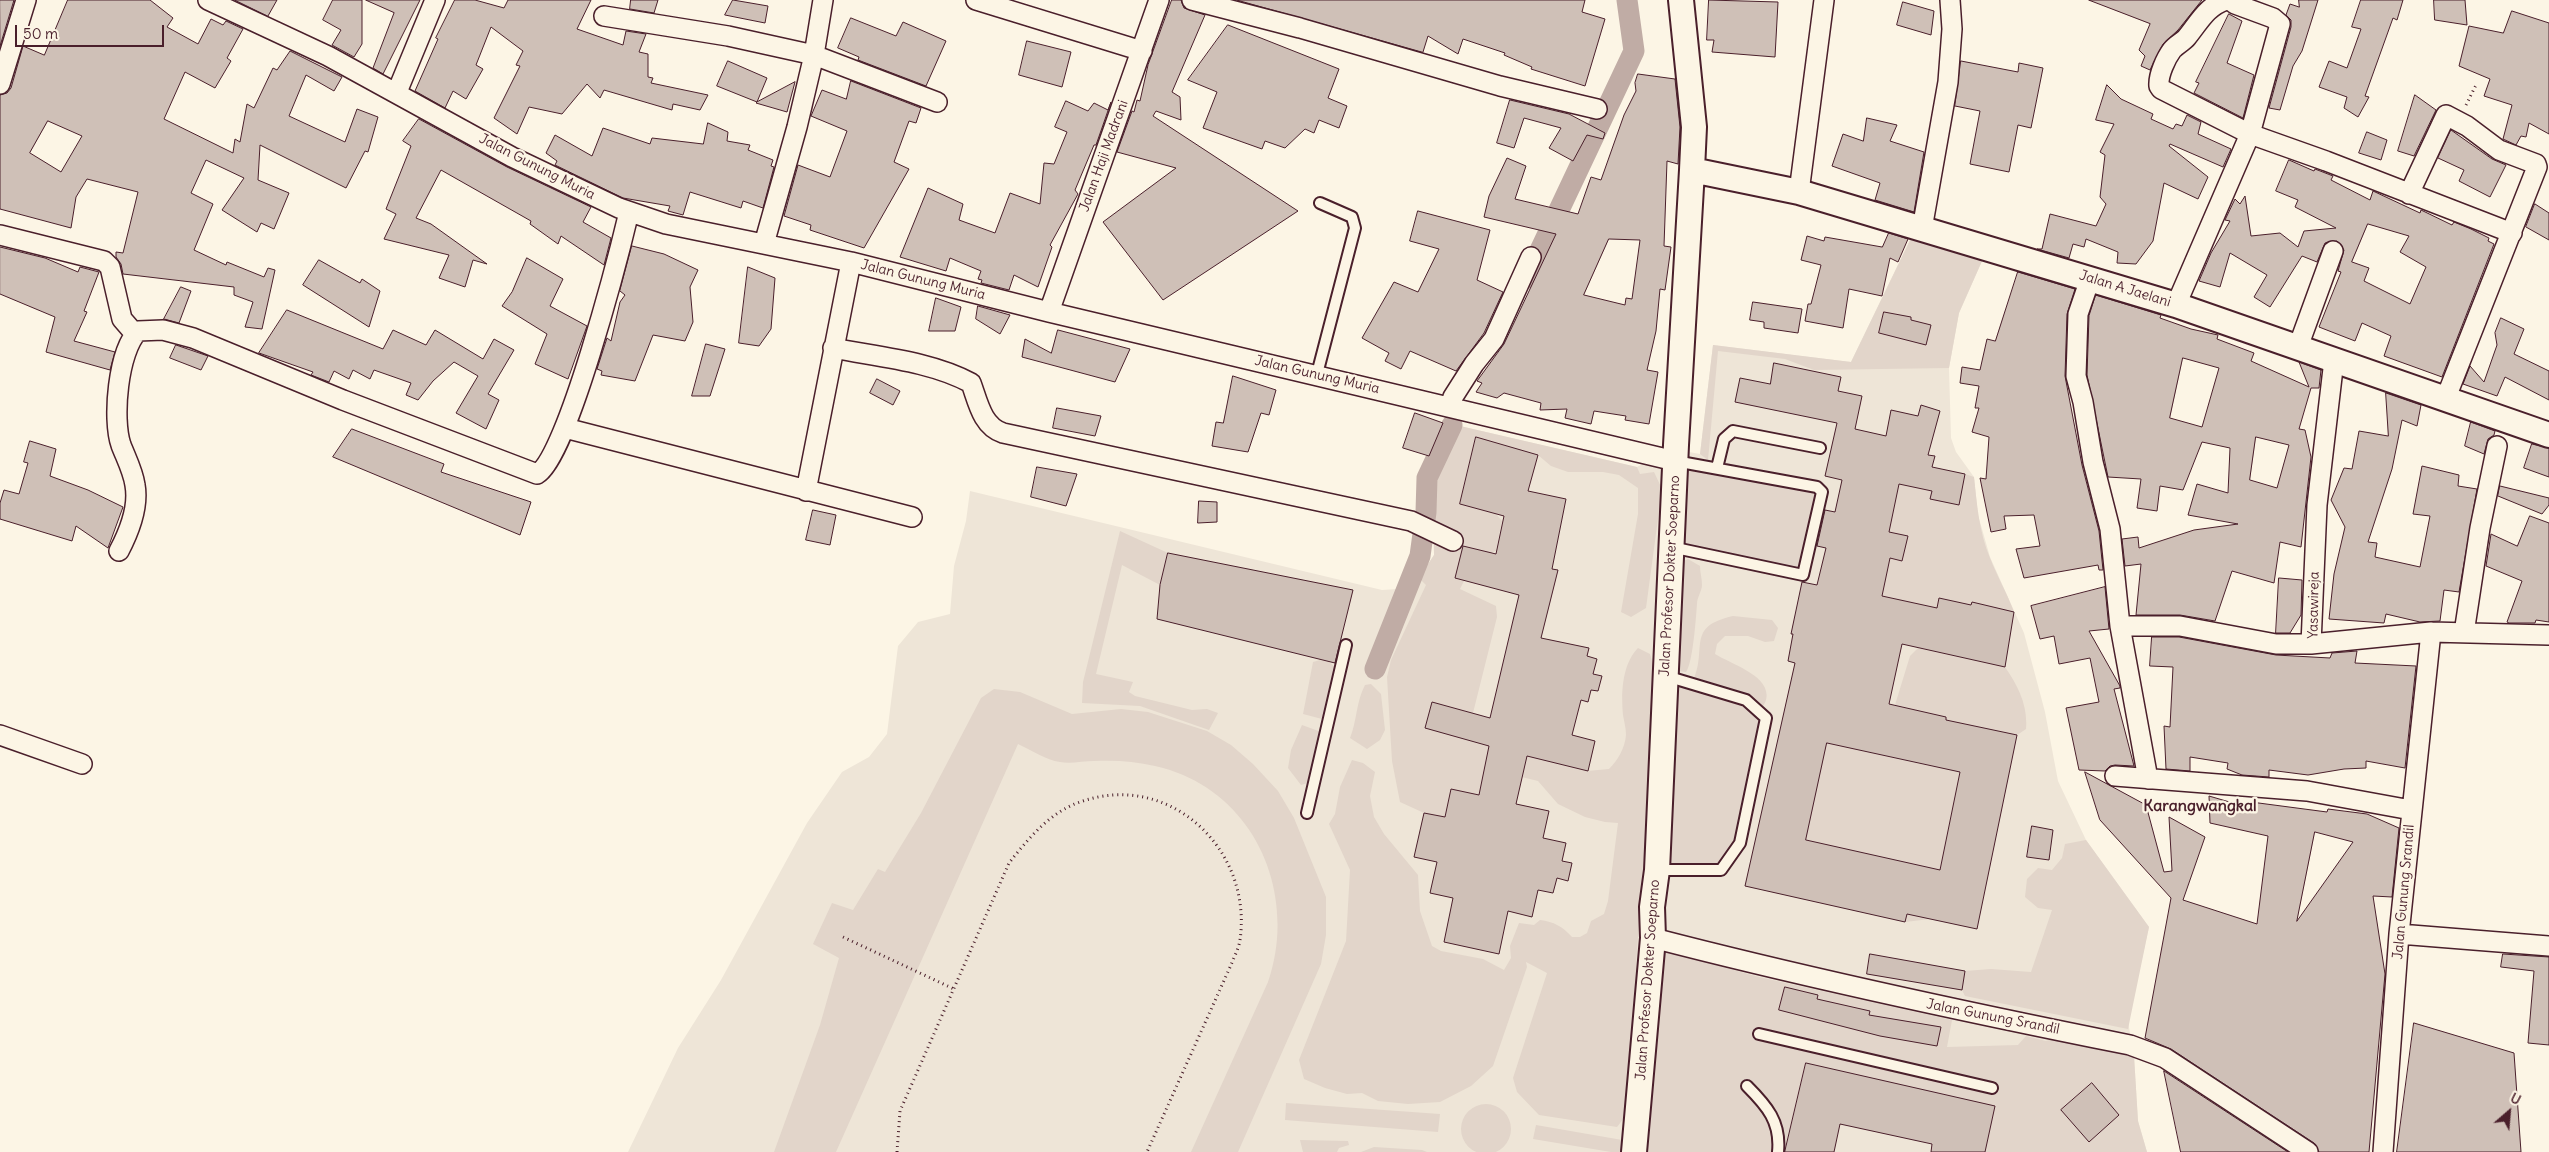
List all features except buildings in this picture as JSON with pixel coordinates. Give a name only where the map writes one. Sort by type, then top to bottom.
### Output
[{"type":"street","points":[[0,84],[26,0]]},
{"type":"street","name":"Jalan Gunung Muria","points":[[208,0],[286,35],[397,92],[512,157],[629,212],[666,224],[851,262],[1049,312],[1317,374],[1675,461]]},
{"type":"street","points":[[397,92],[435,0]]},
{"type":"street","points":[[764,244],[797,127],[814,55],[824,0]]},
{"type":"street","points":[[976,0],[1142,51]]},
{"type":"street","name":"Jalan Haji Madrani","points":[[1049,312],[1159,0]]},
{"type":"street","points":[[1192,0],[1300,28],[1500,86],[1597,109]]},
{"type":"street","name":"Jalan Profesor Dokter Soeparno","points":[[1637,1152],[1653,938],[1652,907],[1657,870],[1675,461],[1694,127],[1681,0]]},
{"type":"street","points":[[1799,192],[1824,0]]},
{"type":"street","points":[[1922,229],[1948,82],[1952,29],[1950,0]]},
{"type":"street","points":[[2176,305],[2250,134],[2280,24],[2273,18],[2228,0],[2218,3],[2204,12],[2186,39],[2174,48],[2159,79],[2158,86],[2250,134],[2326,160],[2512,233]]},
{"type":"street","points":[[604,16],[728,36],[814,55],[937,102]]},
{"type":"street","points":[[2409,194],[2446,115],[2468,126],[2499,150],[2542,169],[2512,233],[2445,400]]},
{"type":"street","name":"Jalan A Jaelani","points":[[1692,170],[1799,192],[2176,305],[2549,435]]},
{"type":"street","points":[[119,551],[126,538],[136,501],[136,485],[121,444],[116,404],[127,351],[138,331],[163,330],[193,338],[327,394],[534,474],[540,473],[550,462],[565,428],[608,295],[629,212]]},
{"type":"street","points":[[0,235],[104,261],[110,267],[122,319],[135,334]]},
{"type":"street","points":[[2298,347],[2333,251]]},
{"type":"street","points":[[1450,407],[1453,397],[1474,364],[1494,339],[1531,257]]},
{"type":"street","points":[[806,491],[851,262]]},
{"type":"street","points":[[2090,279],[2078,314],[2076,376],[2083,402],[2093,462],[2110,529],[2120,626],[2148,779]]},
{"type":"street","points":[[833,348],[957,376],[971,383],[985,418],[994,430],[1003,433],[1411,521],[1453,541]]},
{"type":"street","name":"Yasawireja","points":[[2334,360],[2317,505],[2311,644],[2431,632],[2549,635]]},
{"type":"street","points":[[565,428],[912,517]]},
{"type":"street","points":[[2464,633],[2480,528],[2498,446]]},
{"type":"street","points":[[2120,626],[2180,626],[2276,644],[2311,644]]},
{"type":"street","name":"Jalan Gunung Srandil","points":[[2383,1152],[2399,934],[2431,632]]},
{"type":"street","points":[[0,735],[82,764]]},
{"type":"street","points":[[2115,776],[2307,791],[2411,810]]},
{"type":"street","points":[[2399,934],[2549,946]]},
{"type":"street","name":"Jalan Gunung Srandil","points":[[1653,938],[1772,969],[1899,998],[2130,1045],[2165,1058],[2308,1152]]},
{"type":"lane","points":[[1317,374],[1355,228],[1352,217],[1320,203]]},
{"type":"lane","points":[[1717,468],[1724,439],[1733,431],[1820,448]]},
{"type":"lane","points":[[1671,547],[1800,575],[1804,573],[1821,489],[1675,461]]},
{"type":"lane","points":[[1307,813],[1346,645]]},
{"type":"lane","points":[[1657,870],[1722,870],[1740,843],[1766,718],[1746,700],[1666,676]]},
{"type":"lane","points":[[1759,1034],[1992,1088]]},
{"type":"lane","points":[[1747,1086],[1759,1098],[1776,1121],[1778,1152]]},
{"type":"path","points":[[898,1152],[900,1112],[1009,863],[1028,838],[1051,817],[1079,802],[1113,794],[1142,796],[1167,805],[1199,824],[1219,846],[1235,878],[1242,911],[1240,942],[1147,1152]]},
{"type":"path","points":[[843,937],[954,989]]},
{"type":"shaded area","points":[[1911,238],[1982,261],[1959,313],[1949,368],[1951,438],[1956,452],[1974,477],[1978,515],[1990,557],[2024,633],[2045,712],[2058,781],[2086,840],[2149,927],[2128,1022],[2134,1056],[2138,1121],[2147,1152],[628,1152],[678,1048],[721,980],[807,823],[842,772],[869,757],[887,734],[898,646],[918,622],[950,614],[954,566],[966,521],[970,491],[1382,590],[1398,589],[1419,578],[1434,555],[1433,496],[1440,469],[1460,426],[1637,467],[1663,453],[1678,450],[1700,454],[1713,345],[1851,362]]},
{"type":"shaded area","points":[[1911,238],[1982,261],[1959,313],[1949,368],[1814,370],[1785,359],[1718,351],[1708,460],[1700,454],[1713,345],[1851,362]]},
{"type":"shaded area","points":[[1460,426],[1637,467],[1640,474],[1654,472],[1662,489],[1646,608],[1631,617],[1621,612],[1638,514],[1638,488],[1619,475],[1603,472],[1568,472],[1551,466],[1538,455],[1476,438],[1460,504],[1496,514],[1502,521],[1496,551],[1490,553],[1463,546],[1455,578],[1464,581],[1460,589],[1496,606],[1497,617],[1473,713],[1432,702],[1425,727],[1587,771],[1609,769],[1620,754],[1625,740],[1626,732],[1622,698],[1629,662],[1638,648],[1650,654],[1659,686],[1636,966],[1633,1089],[1627,1114],[1617,1127],[1539,1115],[1517,1092],[1513,1078],[1547,973],[1526,962],[1527,967],[1493,1066],[1471,1086],[1440,1102],[1408,1104],[1378,1101],[1362,1093],[1347,1094],[1325,1088],[1304,1079],[1299,1060],[1346,941],[1350,870],[1329,824],[1335,814],[1340,787],[1352,760],[1363,763],[1375,772],[1370,796],[1374,817],[1384,834],[1418,875],[1420,911],[1432,946],[1441,951],[1483,959],[1504,970],[1511,958],[1510,946],[1519,923],[1534,925],[1540,920],[1554,923],[1572,937],[1580,937],[1587,933],[1591,921],[1604,914],[1608,901],[1618,823],[1585,817],[1558,804],[1538,781],[1485,768],[1479,795],[1451,789],[1445,817],[1424,813],[1400,802],[1392,761],[1387,677],[1391,660],[1426,585],[1419,578],[1434,555],[1433,496],[1440,469]]},
{"type":"shaded area","points":[[1675,461],[1821,490],[1803,573],[1671,547]]},
{"type":"shaded area","points":[[1965,474],[1974,477],[1983,538],[2014,612],[1972,602],[1970,614],[1963,603],[1939,598],[1937,608],[1882,596],[1890,558],[1902,561],[1907,536],[1889,532],[1899,484],[1932,491],[1931,499],[1959,505]]},
{"type":"shaded area","points":[[1120,531],[1168,553],[1160,585],[1122,565],[1096,674],[1133,682],[1129,692],[1135,696],[1192,710],[1207,709],[1218,713],[1209,730],[1140,706],[1082,703],[1083,682]]},
{"type":"shaded area","points":[[1688,559],[1700,566],[1702,585],[1697,601],[1692,650],[1686,672],[1678,671],[1677,564]]},
{"type":"shaded area","points":[[1733,616],[1772,620],[1778,628],[1774,641],[1765,642],[1748,636],[1725,636],[1717,644],[1715,654],[1754,676],[1762,683],[1766,691],[1766,701],[1759,712],[1766,718],[1740,843],[1721,870],[1657,870],[1666,676],[1692,683],[1697,671],[1700,641],[1703,633],[1708,626]]},
{"type":"shaded area","points":[[1918,648],[2005,667],[2014,681],[2024,704],[2026,729],[2017,735],[1969,726],[1930,919],[1905,922],[1918,865],[1806,840],[1827,743],[1935,767],[1946,717],[1895,705],[1910,656]]},
{"type":"shaded area","points":[[1320,660],[1328,661],[1335,667],[1322,719],[1303,714],[1313,662]]},
{"type":"shaded area","points":[[1371,684],[1381,694],[1385,730],[1380,740],[1367,749],[1350,738],[1362,691],[1365,685]]},
{"type":"shaded area","points":[[994,689],[1020,692],[1072,714],[1121,709],[1148,712],[1207,731],[1231,745],[1253,764],[1278,791],[1294,818],[1326,897],[1326,935],[1321,964],[1238,1152],[1191,1152],[1268,982],[1276,947],[1277,913],[1272,879],[1260,848],[1242,820],[1218,796],[1189,778],[1155,766],[1132,762],[1060,762],[1044,757],[1018,744],[836,1152],[774,1152],[820,1025],[839,958],[813,944],[832,903],[853,910],[878,869],[885,872],[921,813],[981,698]]},
{"type":"shaded area","points":[[1302,725],[1324,733],[1311,782],[1301,785],[1288,768],[1291,750]]},
{"type":"shaded area","points":[[2086,840],[2149,927],[2128,1029],[1965,996],[1962,990],[1965,971],[1991,969],[2031,972],[2052,910],[2038,908],[2025,897],[2027,879],[2038,868],[2052,870],[2062,858],[2065,844]]},
{"type":"shaded area","points":[[1661,950],[1759,977],[1952,1020],[1947,1047],[2018,1045],[2026,1036],[2046,1041],[2059,1037],[2134,1056],[2138,1121],[2147,1152],[1985,1152],[1994,1106],[1806,1063],[1785,1152],[1643,1152]],"holes":[[[2092,1084],[2119,1115],[2089,1141]]]},
{"type":"shaded area","points":[[1286,1103],[1440,1114],[1438,1132],[1285,1120]]},
{"type":"shaded area","points":[[1481,1104],[1491,1104],[1504,1111],[1511,1124],[1511,1134],[1504,1147],[1491,1154],[1481,1154],[1472,1150],[1465,1143],[1461,1134],[1461,1124],[1465,1115],[1472,1108]]},
{"type":"shaded area","points":[[1536,1125],[1628,1141],[1626,1152],[1611,1152],[1533,1139]]},
{"type":"shaded area","points":[[1300,1140],[1348,1141],[1349,1145],[1339,1148],[1337,1152],[1303,1152]]},
{"type":"shaded area","points":[[1374,1147],[1422,1150],[1427,1152],[1361,1152]]},
{"type":"waterway","points":[[1527,278],[1634,51],[1627,0]]},
{"type":"waterway","points":[[1375,669],[1420,556],[1426,512],[1427,478],[1452,425]]},
{"type":"district","name":"Karangwangkal","points":[[2200,806]]}]
